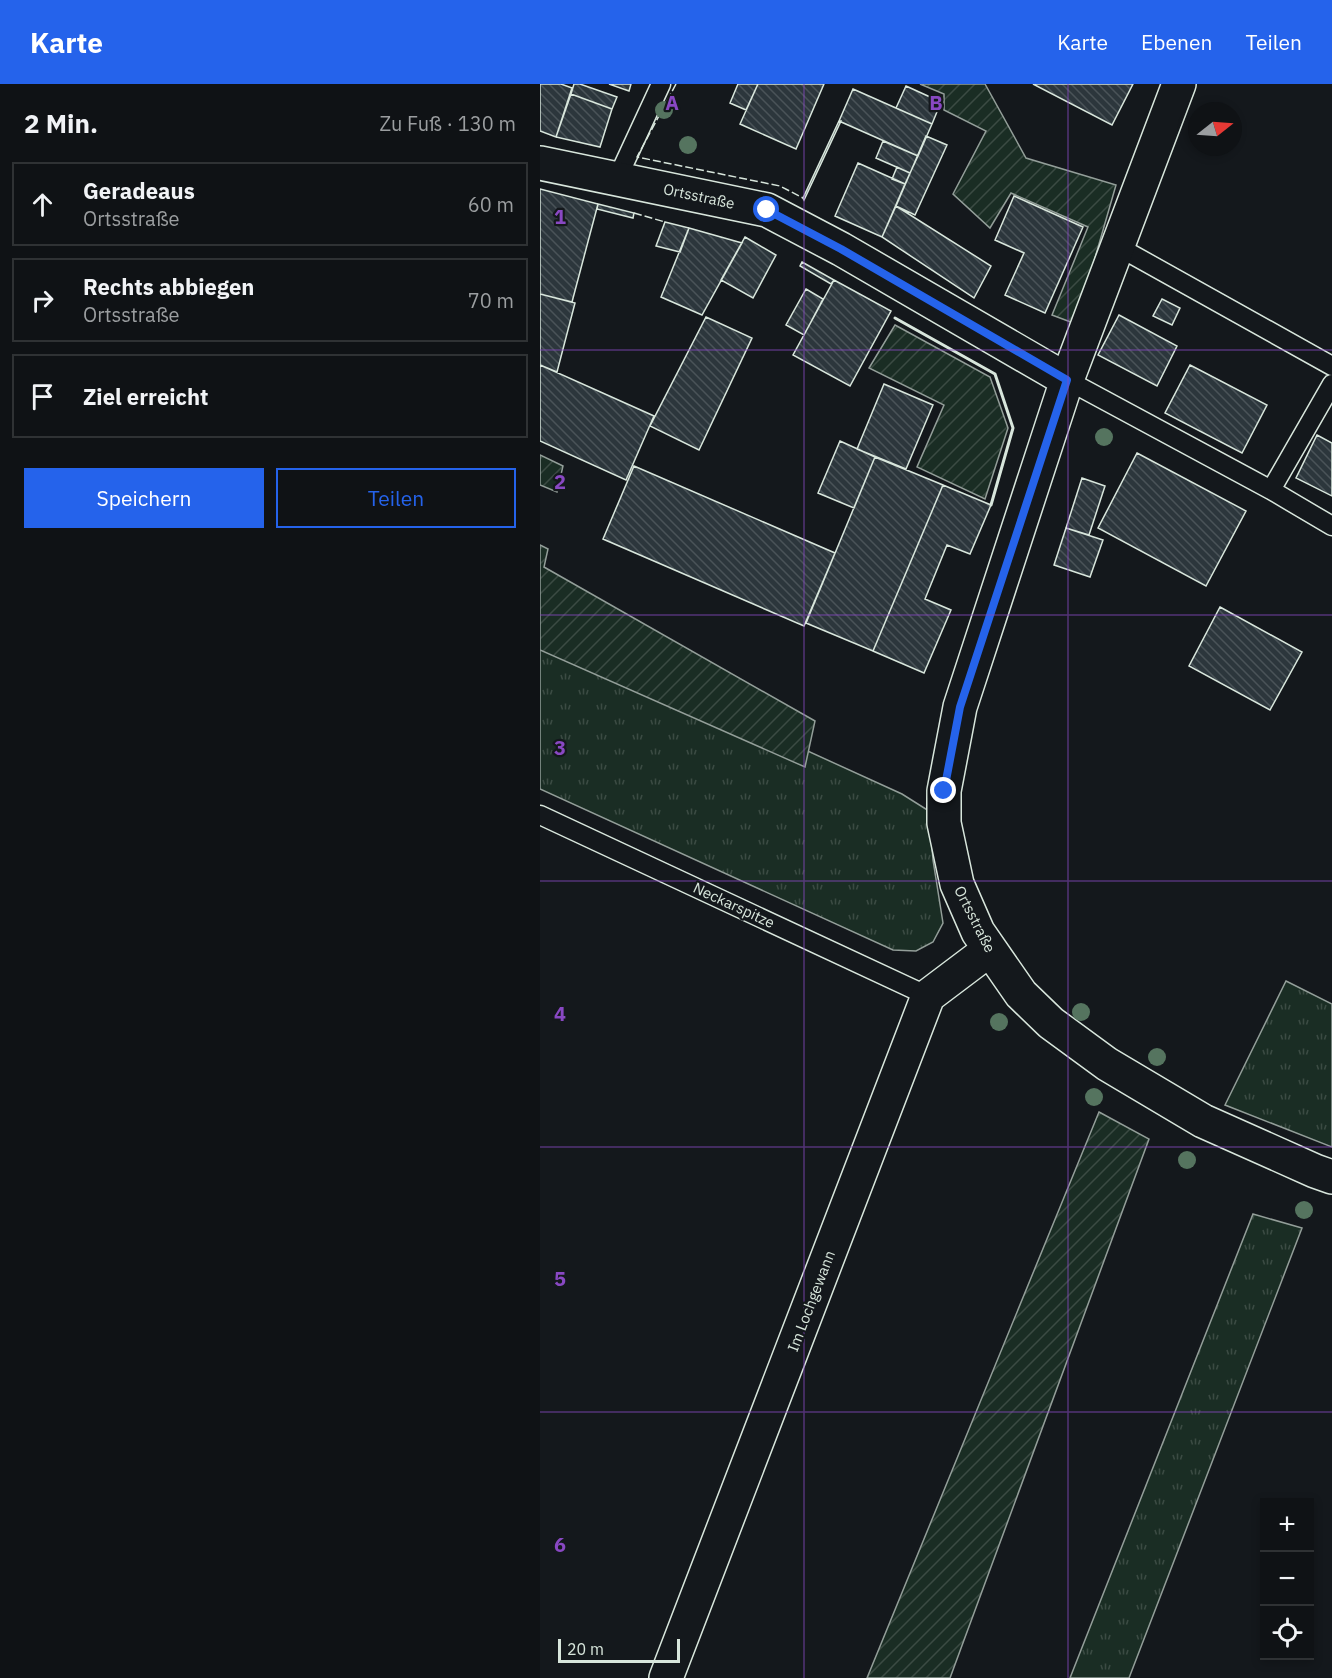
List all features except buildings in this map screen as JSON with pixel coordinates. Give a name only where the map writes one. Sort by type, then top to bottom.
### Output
[{"type":"street","name":"Ortsstraße","points":[[1179,84],[1067,380],[960,707],[944,791],[944,824],[957,884],[978,932],[1021,994],[1051,1023],[1107,1064],[1203,1121],[1332,1177]]},
{"type":"street","name":"Ortsstraße","points":[[540,163],[767,210],[841,249],[1067,380]]},
{"type":"street","points":[[928,996],[989,950]]},
{"type":"street","name":"Im Lochgewann","points":[[666,1678],[928,996]]},
{"type":"lane","points":[[617,179],[661,84]]},
{"type":"lane","points":[[1117,246],[1332,366]]},
{"type":"lane","points":[[1067,380],[1271,490],[1332,526]]},
{"type":"lane","points":[[1271,490],[1332,384]]},
{"type":"lane","name":"Neckarspitze","points":[[540,815],[928,996]]},
{"type":"green space","points":[[920,84],[985,84],[1026,158],[1116,185],[1076,324],[1052,315],[1088,227],[1011,193],[990,228],[953,194],[986,131],[944,110],[944,94]]},
{"type":"green space","points":[[895,325],[990,377],[1008,428],[985,499],[917,467],[944,405],[869,368]]},
{"type":"green space","points":[[540,455],[563,466],[557,492],[540,485]]},
{"type":"green space","points":[[540,545],[548,549],[544,567],[815,721],[805,767],[540,650]]},
{"type":"green space","points":[[540,629],[902,794],[929,811],[933,860],[943,923],[933,942],[916,951],[893,950],[540,789]]},
{"type":"green space","points":[[1286,981],[1332,1004],[1332,1147],[1225,1105]]},
{"type":"green space","points":[[1099,1112],[1149,1139],[950,1678],[867,1678]]},
{"type":"green space","points":[[1253,1214],[1302,1228],[1129,1678],[1070,1678]]},
{"type":"fence","points":[[676,84],[637,157],[780,186],[803,198]]},
{"type":"fence","points":[[634,213],[665,222]]},
{"type":"wall","points":[[895,318],[995,374],[1013,428],[991,505]]},
{"type":"route","points":[[767,210],[841,249],[1067,380],[960,707],[944,791]]}]
